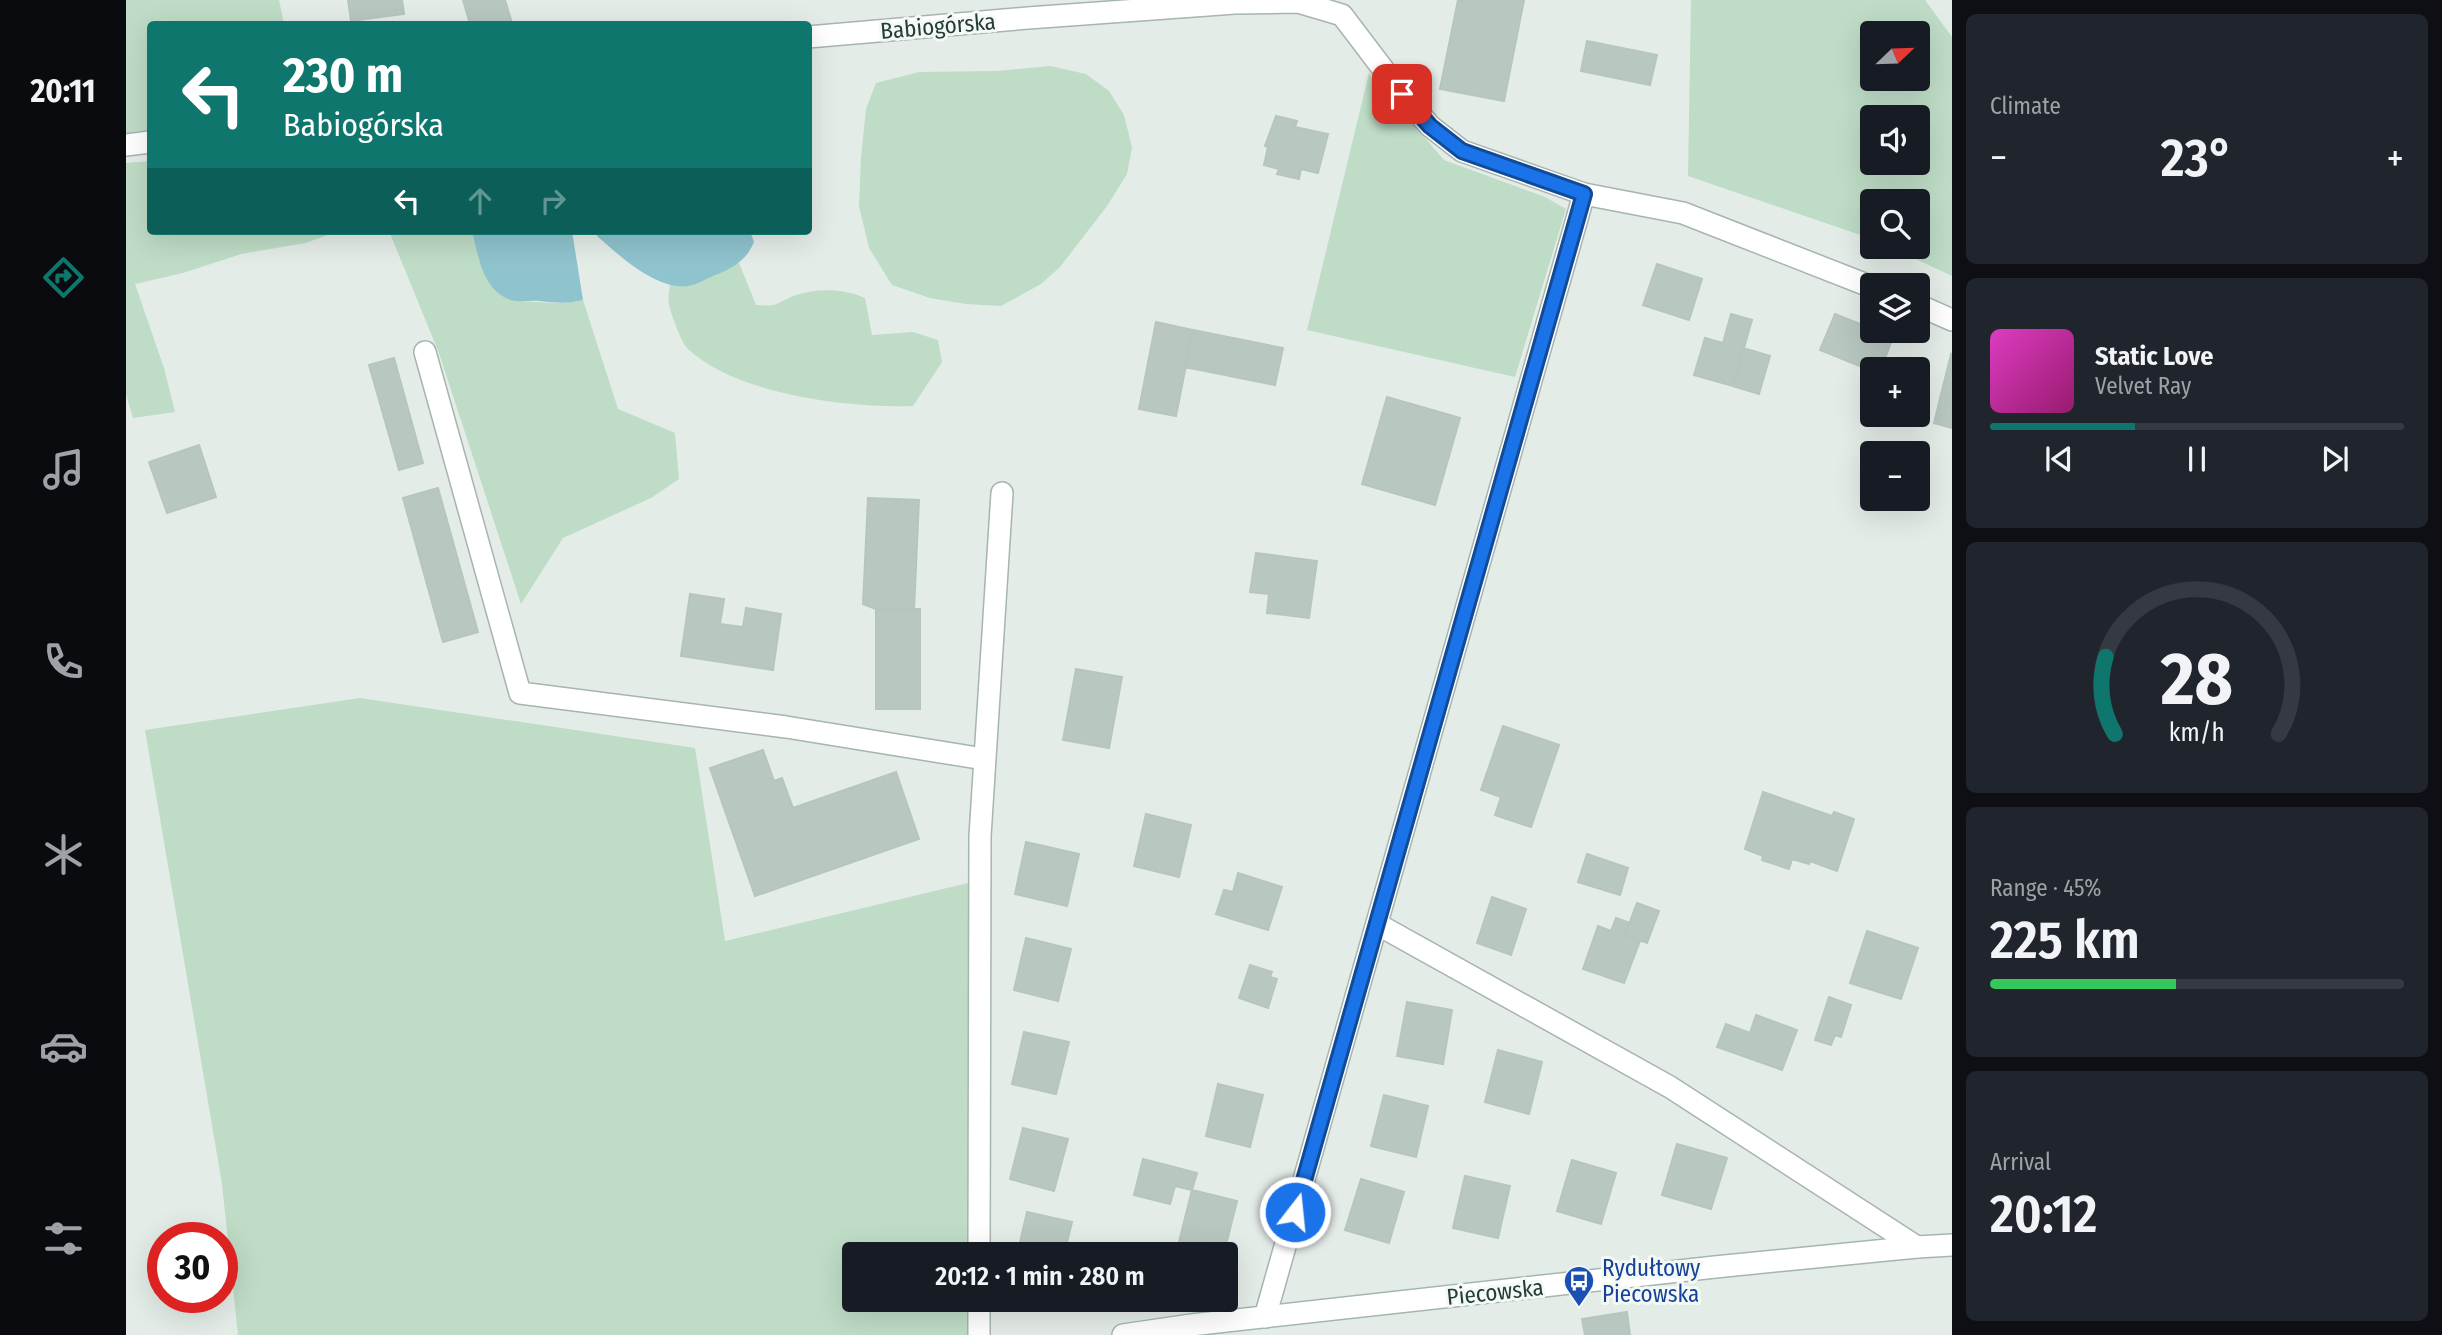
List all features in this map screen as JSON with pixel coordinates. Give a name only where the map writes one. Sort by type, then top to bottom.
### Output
[{"type":"street","name":"Babiogórska","points":[[812,37],[1236,3],[1298,2],[1342,15],[1430,126],[1462,151],[1584,194],[1683,213],[1860,282]]},
{"type":"street","points":[[126,145],[147,142]]},
{"type":"street","points":[[1265,1317],[1584,194]]},
{"type":"street","points":[[1930,310],[1952,320]]},
{"type":"street","points":[[425,352],[520,693],[786,727],[984,760]]},
{"type":"street","points":[[979,1242],[980,836],[1002,492]]},
{"type":"street","points":[[1377,924],[1670,1087],[1917,1247]]},
{"type":"street","name":"Piecowska","points":[[1123,1335],[1265,1317],[1952,1245]]},
{"type":"street","points":[[979,1312],[979,1335]]},
{"type":"green space","points":[[126,0],[279,0],[283,21],[147,21],[147,133],[126,135]]},
{"type":"green space","points":[[1691,0],[1925,0],[1952,37],[1952,276],[1916,259],[1930,259],[1930,189],[1860,189],[1860,235],[1688,176]]},
{"type":"green space","points":[[1050,66],[1086,74],[1109,91],[1124,115],[1132,147],[1127,174],[1107,206],[1060,267],[1041,284],[1001,306],[930,298],[892,285],[869,248],[859,206],[866,109],[876,83],[919,72],[997,71]]},
{"type":"green space","points":[[1369,73],[1444,160],[1545,197],[1566,209],[1515,377],[1307,330]]},
{"type":"green space","points":[[147,161],[147,235],[327,235],[306,243],[241,254],[183,273],[135,284],[164,368],[175,412],[133,418],[126,394],[126,163]]},
{"type":"green space","points":[[391,235],[473,235],[479,261],[514,301],[557,303],[583,300],[618,409],[675,433],[679,479],[651,498],[563,538],[521,604],[439,353]]},
{"type":"green space","points":[[739,263],[756,305],[773,305],[793,296],[820,290],[857,295],[865,298],[872,335],[913,332],[938,340],[942,362],[913,406],[827,401],[764,388],[735,378],[709,365],[688,349],[672,315],[669,298],[670,284],[688,286]]},
{"type":"green space","points":[[360,698],[695,748],[725,941],[972,882],[978,1242],[842,1242],[842,1312],[978,1312],[979,1335],[238,1335],[236,1313],[238,1313],[238,1222],[226,1222],[222,1184],[145,730]]},
{"type":"water","points":[[473,235],[573,235],[583,300],[561,303],[511,300],[494,289],[488,281]]},
{"type":"water","points":[[597,235],[751,235],[754,242],[744,258],[730,268],[695,284],[676,286],[639,270]]},
{"type":"building","points":[[348,0],[402,0],[404,14],[351,21]]},
{"type":"building","points":[[463,0],[505,0],[511,21],[469,21]]},
{"type":"building","points":[[1458,0],[1524,0],[1504,101],[1440,89]]},
{"type":"building","points":[[1587,41],[1657,55],[1650,85],[1581,71]]},
{"type":"building","points":[[1276,116],[1297,121],[1295,127],[1328,134],[1318,173],[1301,169],[1299,179],[1277,174],[1279,169],[1264,165],[1268,147],[1265,146]]},
{"type":"building","points":[[1657,264],[1702,279],[1689,320],[1643,305]]},
{"type":"building","points":[[1731,314],[1752,320],[1733,386],[1694,375],[1705,338],[1723,343]]},
{"type":"building","points":[[1835,314],[1860,324],[1860,343],[1891,343],[1886,357],[1860,357],[1860,366],[1820,350]]},
{"type":"building","points":[[1156,322],[1193,330],[1176,416],[1139,409]]},
{"type":"building","points":[[1193,330],[1283,348],[1275,385],[1185,367]]},
{"type":"building","points":[[1743,348],[1770,356],[1759,394],[1733,386]]},
{"type":"building","points":[[1952,355],[1952,428],[1934,423]]},
{"type":"building","points":[[394,358],[423,463],[399,470],[369,365]]},
{"type":"building","points":[[1387,397],[1460,418],[1435,505],[1362,484]]},
{"type":"building","points":[[199,445],[216,497],[167,513],[149,462]]},
{"type":"building","points":[[438,488],[478,632],[443,642],[403,498]]},
{"type":"building","points":[[868,498],[919,500],[914,610],[876,609],[863,604]]},
{"type":"building","points":[[1256,553],[1317,561],[1309,618],[1267,613],[1269,594],[1250,592]]},
{"type":"building","points":[[690,594],[724,599],[720,624],[743,627],[746,608],[781,614],[773,670],[681,656]]},
{"type":"building","points":[[876,609],[920,609],[920,709],[876,709]]},
{"type":"building","points":[[1076,669],[1122,677],[1109,748],[1063,740]]},
{"type":"building","points":[[1503,726],[1559,745],[1531,827],[1495,815],[1501,797],[1481,790]]},
{"type":"building","points":[[763,750],[774,781],[782,778],[793,808],[896,772],[919,839],[755,896],[710,768]]},
{"type":"building","points":[[1763,792],[1832,816],[1834,812],[1854,819],[1837,871],[1810,861],[1809,864],[1792,859],[1789,869],[1762,860],[1763,856],[1745,849]]},
{"type":"building","points":[[1146,814],[1191,825],[1179,877],[1134,866]]},
{"type":"building","points":[[1026,842],[1079,854],[1067,906],[1015,894]]},
{"type":"building","points":[[1587,854],[1628,868],[1620,895],[1578,882]]},
{"type":"building","points":[[1238,873],[1282,887],[1268,930],[1216,914],[1224,890],[1233,892]]},
{"type":"building","points":[[1492,897],[1526,909],[1511,955],[1477,943]]},
{"type":"building","points":[[1637,903],[1659,911],[1647,943],[1625,935]]},
{"type":"building","points":[[1616,918],[1630,923],[1625,935],[1640,941],[1624,983],[1583,969],[1598,926],[1611,931]]},
{"type":"building","points":[[1867,931],[1918,948],[1901,999],[1850,983]]},
{"type":"building","points":[[1026,938],[1071,949],[1058,1001],[1014,990]]},
{"type":"building","points":[[1250,965],[1272,972],[1270,977],[1277,979],[1268,1008],[1239,998]]},
{"type":"building","points":[[1829,997],[1851,1005],[1841,1037],[1835,1035],[1831,1045],[1815,1040]]},
{"type":"building","points":[[1407,1002],[1452,1010],[1443,1064],[1397,1056]]},
{"type":"building","points":[[1756,1015],[1797,1030],[1782,1070],[1717,1047],[1726,1024],[1750,1033]]},
{"type":"building","points":[[1024,1032],[1069,1042],[1056,1094],[1012,1084]]},
{"type":"building","points":[[1498,1050],[1542,1062],[1529,1114],[1485,1102]]},
{"type":"building","points":[[1218,1084],[1263,1095],[1250,1147],[1206,1136]]},
{"type":"building","points":[[1384,1095],[1428,1106],[1416,1157],[1371,1146]]},
{"type":"building","points":[[1023,1128],[1068,1139],[1054,1191],[1010,1179]]},
{"type":"building","points":[[1677,1144],[1727,1158],[1711,1209],[1662,1195]]},
{"type":"building","points":[[1143,1159],[1197,1173],[1192,1190],[1175,1186],[1170,1204],[1134,1195]]},
{"type":"building","points":[[1572,1160],[1616,1173],[1601,1224],[1557,1211]]},
{"type":"building","points":[[1465,1176],[1510,1186],[1498,1238],[1453,1228]]},
{"type":"building","points":[[1361,1179],[1404,1192],[1389,1243],[1345,1230]]},
{"type":"building","points":[[1192,1190],[1237,1201],[1227,1242],[1179,1242]]},
{"type":"building","points":[[1027,1212],[1072,1222],[1067,1242],[1020,1242]]},
{"type":"building","points":[[1627,1312],[1630,1335],[1585,1335],[1582,1319]]},
{"type":"place","name":"Rydułtowy Piecowska","points":[[1579,1308]]},
{"type":"route","points":[[1295,1212],[1584,194],[1462,151],[1430,126],[1402,94]]}]
